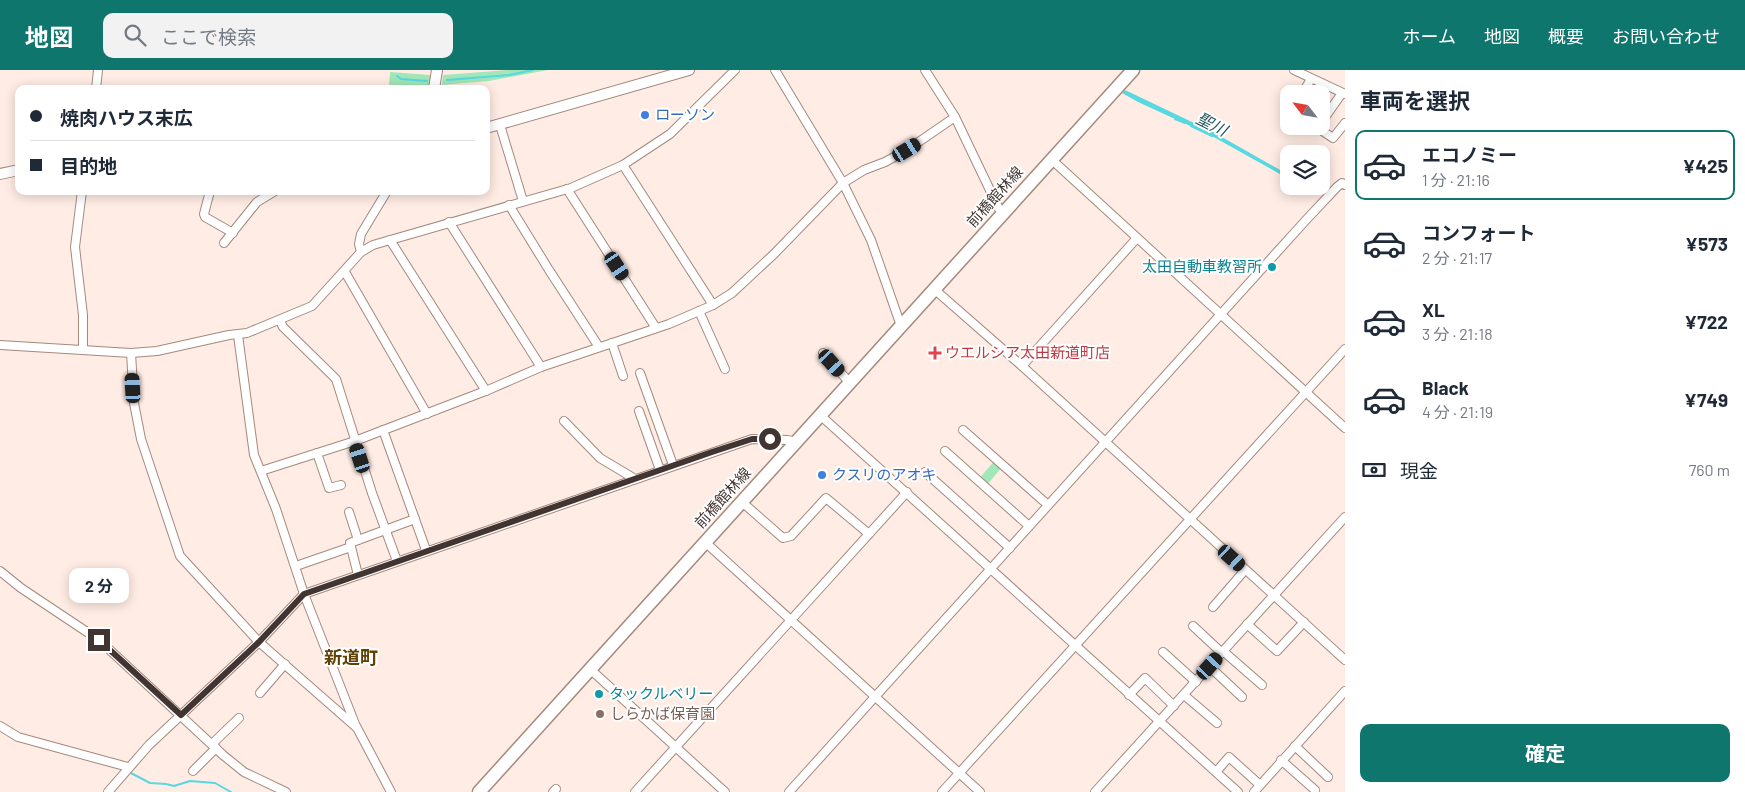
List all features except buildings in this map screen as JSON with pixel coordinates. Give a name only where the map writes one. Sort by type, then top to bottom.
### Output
[{"type":"main road","name":"前橋館林線","points":[[480,792],[1133,70]]},
{"type":"street","points":[[96,85],[98,70]]},
{"type":"street","points":[[435,85],[437,70]]},
{"type":"street","points":[[490,127],[689,70]]},
{"type":"street","points":[[0,345],[131,353],[157,351],[228,335],[247,333],[280,321],[312,306],[361,252],[373,245],[509,204],[567,189],[623,165],[670,134],[736,70]]},
{"type":"street","points":[[775,70],[843,184],[871,240],[900,326]]},
{"type":"street","points":[[925,70],[955,117],[999,209],[1003,213]]},
{"type":"street","points":[[1294,70],[1344,94],[1330,111]]},
{"type":"street","points":[[1307,85],[1311,79]]},
{"type":"street","points":[[261,471],[355,441],[486,391],[541,367],[656,328],[712,305],[732,293],[774,254],[843,184],[864,170],[885,162],[907,150],[955,117]]},
{"type":"street","points":[[1328,135],[1332,138],[1345,123]]},
{"type":"street","points":[[500,125],[523,201]]},
{"type":"street","points":[[1051,159],[1345,428]]},
{"type":"street","points":[[623,165],[712,305]]},
{"type":"street","points":[[0,174],[15,171]]},
{"type":"street","points":[[789,792],[1326,198],[1342,183],[1345,185]]},
{"type":"street","points":[[567,189],[656,328]]},
{"type":"street","points":[[82,195],[75,247],[83,315],[83,350]]},
{"type":"street","points":[[209,195],[204,214],[205,218],[233,233]]},
{"type":"street","points":[[224,243],[257,202],[268,195]]},
{"type":"street","points":[[361,252],[359,244],[361,234],[385,195]]},
{"type":"street","points":[[509,204],[599,347]]},
{"type":"street","points":[[449,222],[541,367]]},
{"type":"street","points":[[1022,366],[1137,238]]},
{"type":"street","points":[[390,240],[486,391]]},
{"type":"street","points":[[344,272],[427,414]]},
{"type":"street","points":[[934,288],[1345,660]]},
{"type":"street","points":[[699,311],[725,369]]},
{"type":"street","points":[[280,321],[283,327],[336,379],[384,530],[397,561]]},
{"type":"street","points":[[238,335],[254,456],[296,566],[304,594],[357,728],[391,792]]},
{"type":"street","points":[[612,342],[624,376]]},
{"type":"street","points":[[942,792],[1345,349]]},
{"type":"street","points":[[131,353],[134,402],[141,439],[180,556],[259,642],[357,728]]},
{"type":"street","points":[[823,353],[850,383]]},
{"type":"street","points":[[640,373],[674,465]]},
{"type":"street","points":[[639,410],[660,470]]},
{"type":"street","points":[[820,415],[1238,792]]},
{"type":"street","points":[[564,421],[600,458],[634,479]]},
{"type":"street","points":[[383,430],[426,550]]},
{"type":"street","points":[[963,430],[1048,505]]},
{"type":"street","points":[[108,792],[128,767],[259,642],[304,594],[426,550],[752,439],[796,442]]},
{"type":"street","points":[[944,450],[1029,526]]},
{"type":"street","points":[[317,453],[329,488],[341,485]]},
{"type":"street","points":[[925,472],[1010,548]]},
{"type":"street","points":[[635,792],[907,492]]},
{"type":"street","points":[[742,502],[783,538],[791,536],[826,498],[869,534]]},
{"type":"street","points":[[349,512],[358,540]]},
{"type":"street","points":[[1096,792],[1345,517]]},
{"type":"street","points":[[358,575],[350,542],[415,520]]},
{"type":"street","points":[[705,542],[980,792]]},
{"type":"street","points":[[296,566],[351,547]]},
{"type":"street","points":[[1213,607],[1245,570]]},
{"type":"street","points":[[0,571],[99,640],[244,772],[286,792]]},
{"type":"street","points":[[1247,624],[1277,652],[1304,622]]},
{"type":"street","points":[[1193,626],[1262,685]]},
{"type":"street","points":[[1163,652],[1196,682]]},
{"type":"street","points":[[260,693],[284,664]]},
{"type":"street","points":[[1210,666],[1242,697]]},
{"type":"street","points":[[590,669],[725,792]]},
{"type":"street","points":[[1129,695],[1145,678],[1174,706]]},
{"type":"street","points":[[1254,792],[1345,691]]},
{"type":"street","points":[[1184,695],[1217,723]]},
{"type":"street","points":[[193,771],[240,718]]},
{"type":"street","points":[[0,726],[18,737],[128,767]]},
{"type":"street","points":[[1295,746],[1328,777]]},
{"type":"street","points":[[1216,772],[1229,757],[1260,785]]},
{"type":"street","points":[[1282,760],[1315,790]]},
{"type":"green space","points":[[508,70],[548,70],[489,81],[442,85],[443,75]]},
{"type":"green space","points":[[390,72],[430,75],[433,77],[430,85],[389,85]]},
{"type":"green space","points":[[996,459],[1004,465],[985,487],[978,480]]},
{"type":"water","points":[[1125,90],[1213,132],[1280,170],[1280,174],[1210,135],[1122,93]]},
{"type":"waterway","name":"聖川","points":[[447,80],[509,75],[533,70]]},
{"type":"waterway","name":"聖川","points":[[397,76],[401,79],[427,81]]},
{"type":"waterway","name":"聖川","points":[[1175,119],[1185,123]]},
{"type":"waterway","name":"聖川","points":[[1191,126],[1212,136]]},
{"type":"waterway","points":[[129,772],[150,783],[174,786],[190,781],[215,783],[231,792]]},
{"type":"place","name":"ローソン","points":[[645,115]]},
{"type":"place","name":"太田自動車教習所","points":[[1272,267]]},
{"type":"place","name":"ウエルシア太田新道町店","points":[[935,353]]},
{"type":"place","name":"クスリのアオキ","points":[[822,475]]},
{"type":"place","name":"タックルベリー","points":[[599,694]]},
{"type":"place","name":"しらかば保育園","points":[[600,714]]},
{"type":"district","name":"新道町","points":[[351,658]]},
{"type":"route","points":[[99,640],[181,715],[259,642],[304,594],[712,452],[752,439],[770,439]]}]
